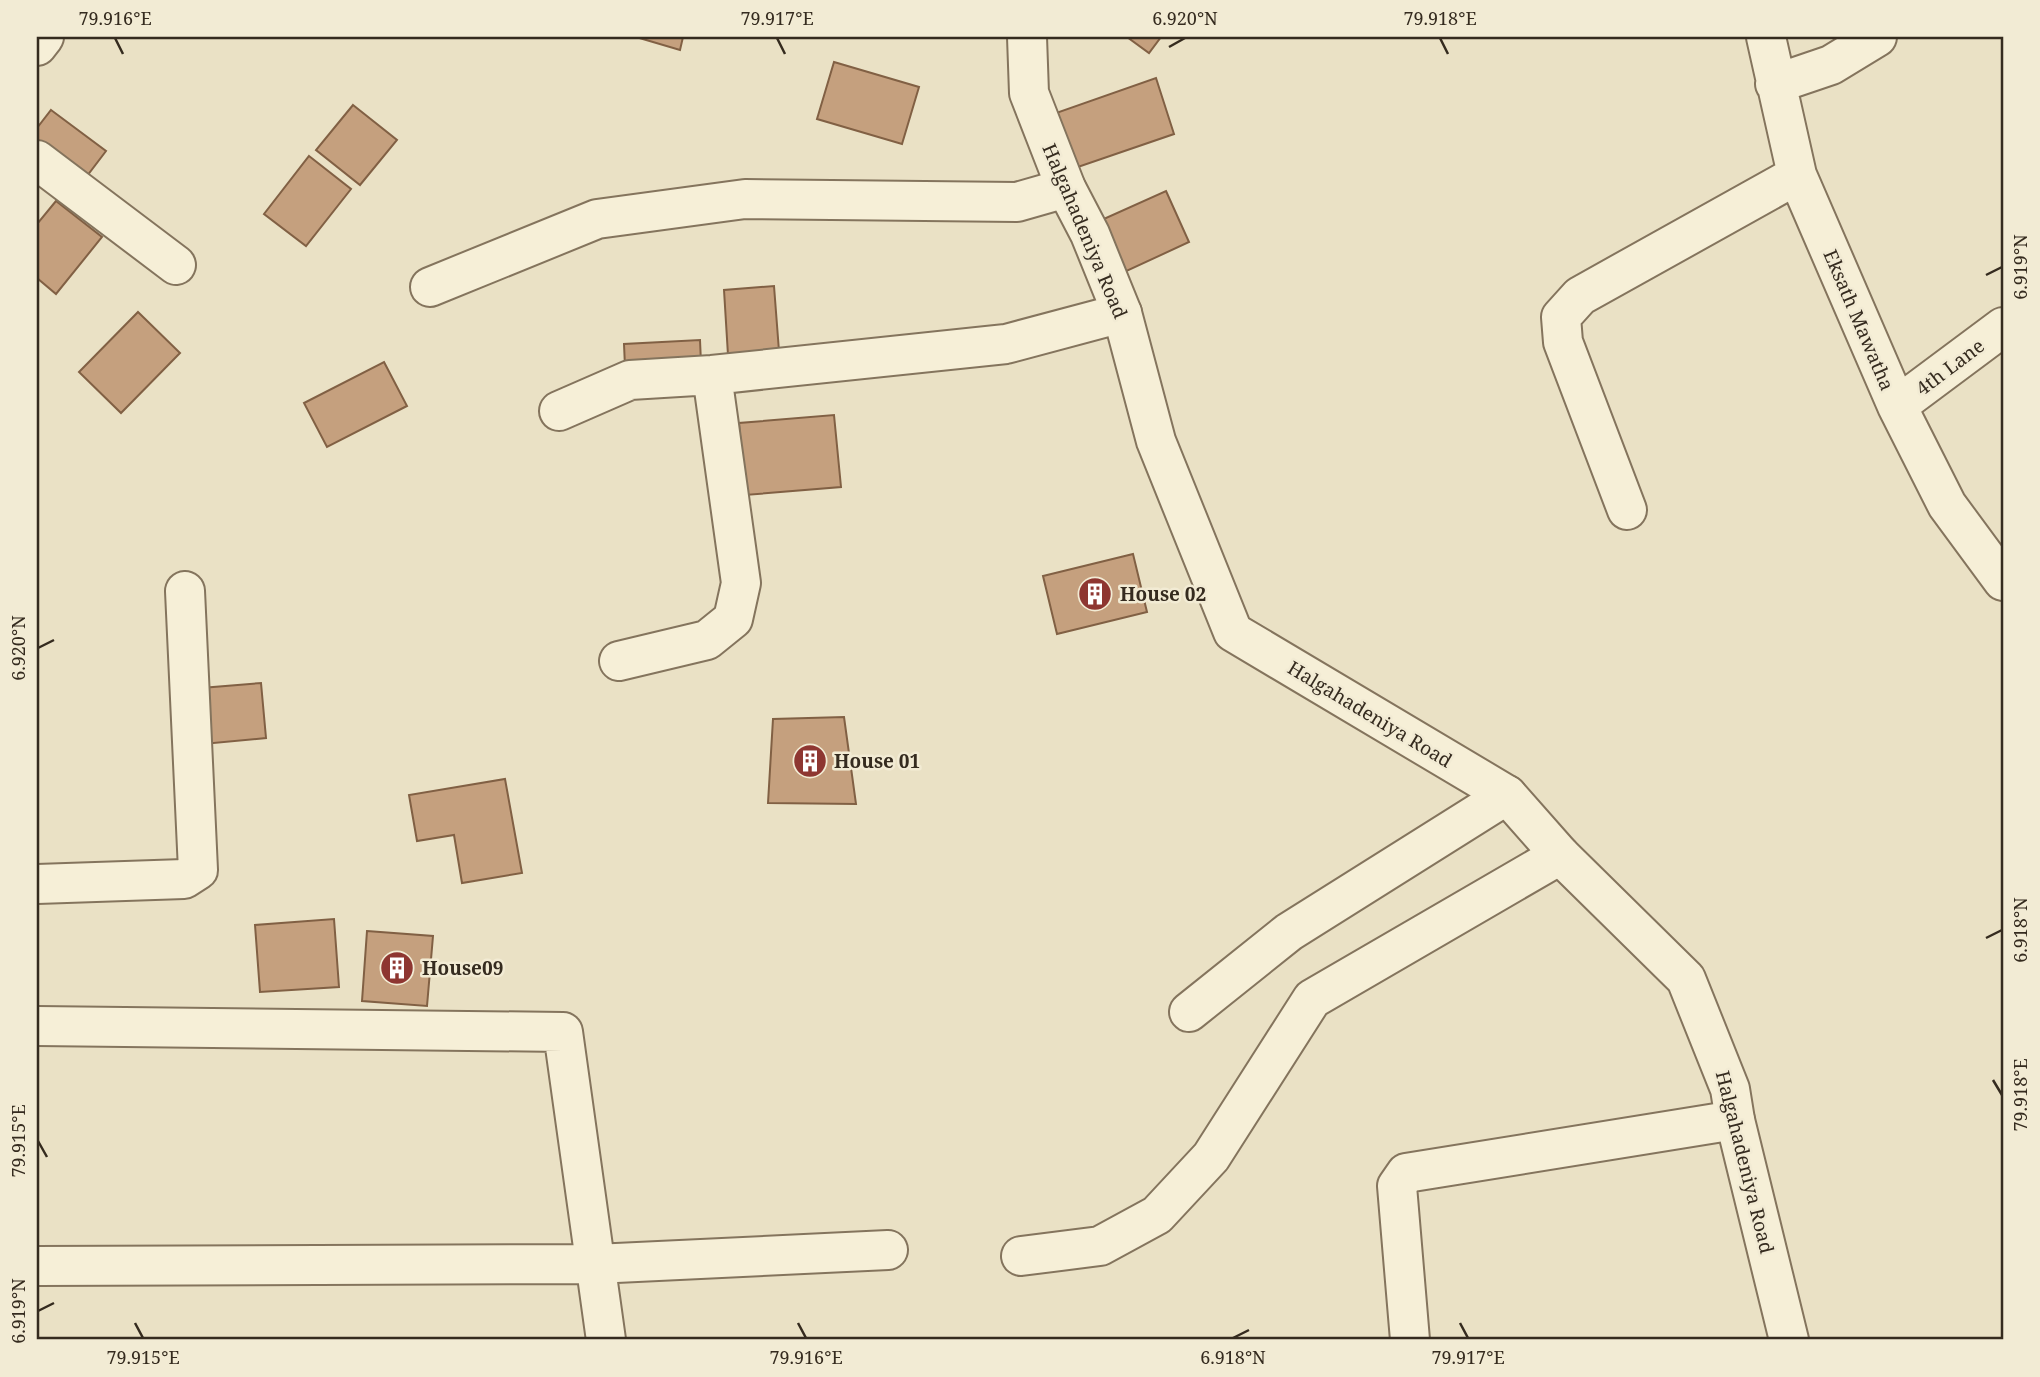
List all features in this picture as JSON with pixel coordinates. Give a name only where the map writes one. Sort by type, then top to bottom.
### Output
[{"type":"street","points":[[37,46],[44,37]]},
{"type":"street","name":"Halgahadeniya Road","points":[[1027,37],[1030,93],[1066,188],[1090,234],[1122,313],[1156,441],[1233,632],[1507,795],[1560,855],[1686,979],[1730,1089],[1735,1120],[1789,1340]]},
{"type":"street","name":"Eksath Mawatha","points":[[1766,37],[1797,175],[1897,406],[1947,505],[2003,581]]},
{"type":"street","points":[[1775,84],[1831,65],[1877,37]]},
{"type":"street","points":[[37,160],[176,265]]},
{"type":"street","points":[[1627,510],[1563,342],[1561,317],[1580,296],[1797,175]]},
{"type":"street","points":[[430,287],[597,219],[744,199],[1017,202],[1066,188]]},
{"type":"street","points":[[559,411],[630,380],[712,375],[1006,344],[1122,313]]},
{"type":"street","name":"4th Lane","points":[[1897,406],[2003,327]]},
{"type":"street","points":[[619,661],[707,640],[733,620],[741,583],[712,375]]},
{"type":"street","points":[[37,884],[184,879],[198,870],[185,591]]},
{"type":"street","points":[[1189,1012],[1289,932],[1507,795]]},
{"type":"street","points":[[1021,1256],[1100,1246],[1157,1214],[1211,1157],[1312,999],[1560,855]]},
{"type":"street","points":[[37,1026],[563,1032],[606,1340]]},
{"type":"street","points":[[1410,1340],[1397,1186],[1406,1173],[1735,1120]]},
{"type":"street","points":[[37,1266],[595,1264],[888,1250]]},
{"type":"building","points":[[636,37],[683,37],[680,50]]},
{"type":"building","points":[[1127,37],[1161,37],[1149,53]]},
{"type":"building","points":[[834,62],[919,87],[902,144],[817,119]]},
{"type":"building","points":[[1156,78],[1174,134],[1075,168],[1056,113]]},
{"type":"building","points":[[353,105],[397,140],[360,185],[316,150]]},
{"type":"building","points":[[51,110],[106,151],[74,193],[37,165],[37,128]]},
{"type":"building","points":[[309,156],[351,189],[306,246],[264,214]]},
{"type":"building","points":[[1166,191],[1189,242],[1120,274],[1097,222]]},
{"type":"building","points":[[56,201],[102,237],[56,294],[37,278],[37,224]]},
{"type":"building","points":[[774,286],[779,351],[728,355],[724,290]]},
{"type":"building","points":[[138,312],[180,353],[121,413],[79,372]]},
{"type":"building","points":[[700,340],[702,386],[626,390],[624,344]]},
{"type":"building","points":[[384,362],[407,406],[327,447],[304,403]]},
{"type":"building","points":[[834,415],[841,487],[745,495],[739,423]]},
{"type":"building","name":"House 02","points":[[1133,554],[1147,612],[1057,634],[1043,576]]},
{"type":"building","points":[[261,683],[266,738],[182,746],[177,690]]},
{"type":"building","name":"House 01","points":[[844,717],[856,804],[768,803],[773,719]]},
{"type":"building","points":[[505,779],[522,873],[462,883],[454,835],[417,841],[409,795]]},
{"type":"building","points":[[334,919],[339,987],[260,992],[255,925]]},
{"type":"building","name":"House09","points":[[367,931],[433,936],[427,1006],[362,1001]]},
{"type":"place","name":"House 02","points":[[1095,594]]},
{"type":"place","name":"House 01","points":[[810,761]]},
{"type":"place","name":"House09","points":[[397,968]]}]
